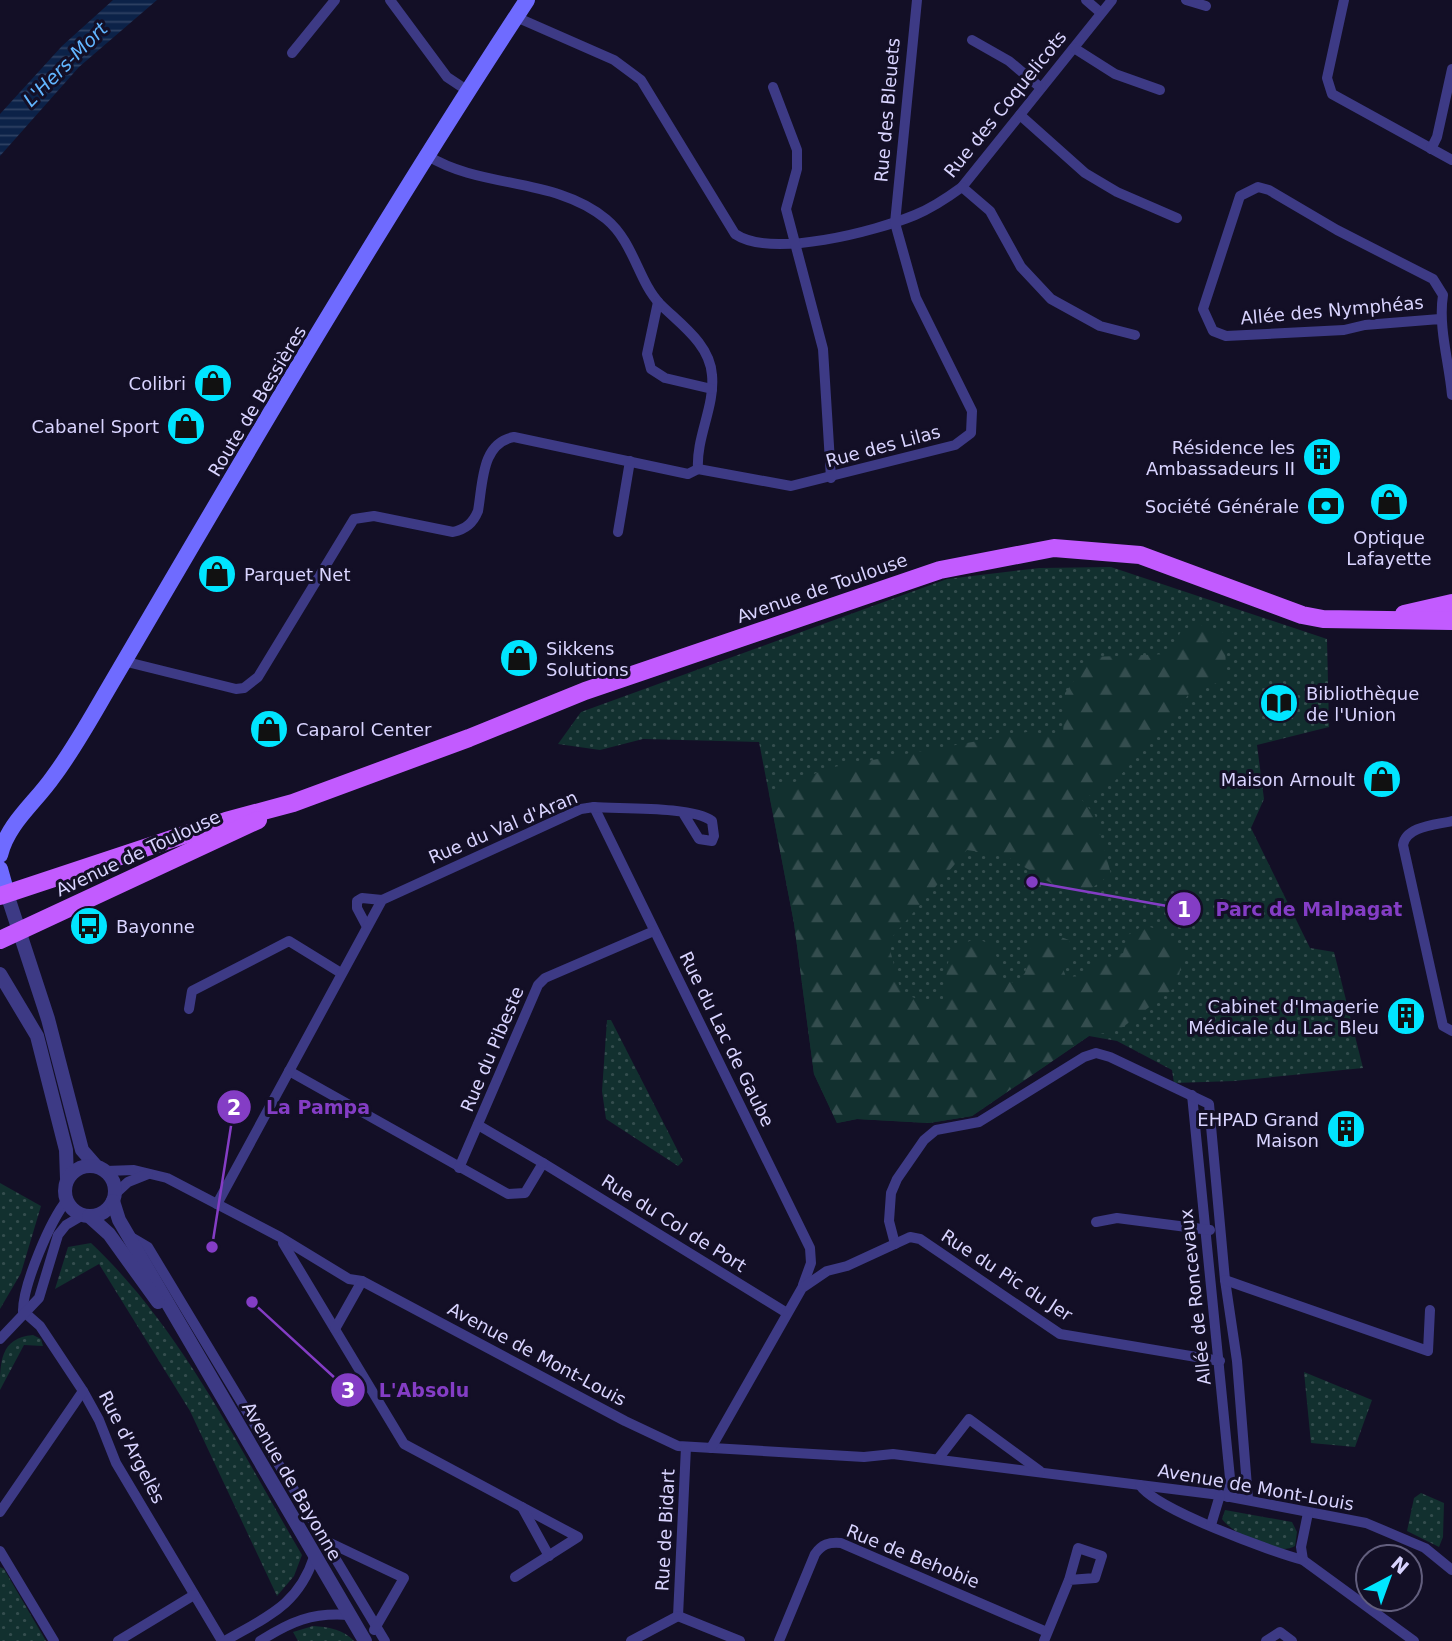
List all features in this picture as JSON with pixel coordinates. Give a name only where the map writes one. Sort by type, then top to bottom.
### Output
[{"type":"main road","name":"Route de Bessières","points":[[0,855],[17,819],[54,777],[428,156],[527,0]]},
{"type":"main road","name":"Avenue de Toulouse","points":[[4,895],[80,868],[293,803],[611,682],[940,570],[1018,554],[1054,548],[1140,555],[1302,615],[1323,619],[1452,621]]},
{"type":"main road","name":"Avenue de Toulouse","points":[[1380,619],[1452,603]]},
{"type":"main road","name":"Avenue de Toulouse","points":[[0,940],[293,803]]},
{"type":"main road","name":"Route de Bessières","points":[[0,825],[17,819]]},
{"type":"main road","points":[[0,869],[4,895]]},
{"type":"street","points":[[292,53],[335,0]]},
{"type":"street","points":[[390,0],[447,77],[468,91]]},
{"type":"street","name":"Rue des Bleuets","points":[[895,223],[917,0]]},
{"type":"street","points":[[1086,0],[1101,13]]},
{"type":"street","name":"Rue des Coquelicots","points":[[516,17],[630,69],[651,92],[735,233],[753,242],[794,243],[859,233],[895,223],[934,206],[962,187],[1112,0]]},
{"type":"street","points":[[1186,0],[1206,6]]},
{"type":"street","points":[[1344,0],[1327,78],[1332,94],[1452,160]]},
{"type":"street","points":[[972,40],[1009,61],[1041,88]]},
{"type":"street","points":[[1074,48],[1115,74],[1160,90]]},
{"type":"street","points":[[1431,149],[1437,137],[1452,69]]},
{"type":"street","points":[[773,87],[797,150],[797,169],[786,209],[823,349],[831,478]]},
{"type":"street","points":[[1020,115],[1085,173],[1117,192],[1177,218]]},
{"type":"street","points":[[428,156],[455,170],[526,183],[593,209],[617,228],[658,302],[702,348],[710,362],[712,389],[698,469]]},
{"type":"street","points":[[962,187],[990,211],[1021,267],[1051,299],[1100,326],[1135,335]]},
{"type":"street","name":"Allée des Nymphéas","points":[[1440,319],[1364,325],[1345,330],[1226,336],[1213,331],[1203,309],[1240,196],[1258,187],[1269,190],[1337,230],[1433,279],[1443,295],[1440,319],[1446,335],[1452,395]]},
{"type":"street","name":"Rue des Lilas","points":[[123,661],[236,689],[244,688],[258,677],[354,519],[374,516],[453,532],[463,530],[475,519],[478,511],[489,453],[503,439],[514,437],[688,474],[698,469],[791,486],[955,446],[971,433],[972,411],[916,298],[895,223]]},
{"type":"street","points":[[658,302],[648,354],[651,369],[665,379],[712,389]]},
{"type":"street","points":[[618,532],[630,461]]},
{"type":"street","name":"Rue du Val d'Aran","points":[[217,1204],[366,925],[382,900],[581,809],[594,807],[683,813]]},
{"type":"street","name":"Rue du Lac de Gaube","points":[[594,807],[810,1248],[811,1263],[802,1288]]},
{"type":"street","points":[[1452,821],[1411,832],[1404,839],[1403,845],[1443,1026],[1452,1031]]},
{"type":"street","points":[[4,895],[48,1019],[82,1150],[113,1181],[114,1198]]},
{"type":"street","name":"Rue du Val d'Aran","points":[[366,925],[357,908],[357,901],[376,897],[382,900]]},
{"type":"street","name":"Rue du Pibeste","points":[[459,1168],[538,985],[545,978],[654,931]]},
{"type":"street","points":[[189,1009],[192,991],[289,941],[341,973]]},
{"type":"street","points":[[0,974],[37,1036],[66,1150],[68,1179],[65,1189],[67,1200],[44,1241],[23,1298],[23,1311]]},
{"type":"street","points":[[895,1244],[889,1221],[891,1193],[897,1179],[924,1140],[936,1130],[979,1122],[1084,1057],[1096,1053],[1192,1095]]},
{"type":"street","points":[[289,1071],[508,1194],[525,1193],[543,1163]]},
{"type":"street","name":"Allée de Roncevaux","points":[[1192,1095],[1209,1104],[1225,1280],[1237,1361],[1248,1499]]},
{"type":"street","name":"Allée de Roncevaux","points":[[1192,1095],[1230,1478],[1215,1527]]},
{"type":"street","name":"Rue du Col de Port","points":[[478,1125],[786,1314]]},
{"type":"street","points":[[68,1179],[76,1169],[101,1168]]},
{"type":"street","name":"Avenue de Mont-Louis","points":[[101,1168],[150,1173],[217,1204],[280,1237],[349,1279],[362,1281],[625,1421],[678,1446],[864,1457],[893,1454],[1248,1499],[1366,1523],[1424,1548],[1452,1570]]},
{"type":"street","points":[[0,1339],[23,1311],[39,1298],[58,1235],[66,1225],[86,1215],[101,1213],[128,1182],[150,1173]]},
{"type":"street","name":"Avenue de Bayonne","points":[[114,1198],[115,1212],[176,1312],[328,1542],[385,1641]]},
{"type":"street","points":[[67,1200],[86,1215]]},
{"type":"street","name":"Avenue de Bayonne","points":[[86,1215],[109,1234],[176,1312],[190,1345],[363,1638],[377,1628],[404,1578],[328,1542]]},
{"type":"street","points":[[1096,1222],[1117,1218],[1220,1231]]},
{"type":"street","points":[[280,1237],[404,1444],[578,1538],[515,1577]]},
{"type":"street","name":"Rue du Pic du Jer","points":[[711,1448],[802,1288],[815,1277],[910,1237],[920,1239],[1060,1334],[1220,1361]]},
{"type":"street","points":[[1225,1280],[1428,1351],[1430,1310]]},
{"type":"street","points":[[335,1329],[362,1281]]},
{"type":"street","name":"Rue d'Argelès","points":[[23,1311],[40,1326],[83,1391],[99,1420],[116,1463],[223,1641],[285,1607],[303,1584],[314,1557]]},
{"type":"street","points":[[0,1512],[83,1391]]},
{"type":"street","name":"Avenue de Mont-Louis","points":[[938,1459],[969,1419],[1042,1472]]},
{"type":"street","name":"Rue de Bidart","points":[[678,1616],[686,1447]]},
{"type":"street","points":[[1140,1485],[1158,1501],[1281,1555],[1303,1560],[1414,1641]]},
{"type":"street","points":[[522,1507],[549,1556]]},
{"type":"street","points":[[1303,1560],[1301,1547],[1308,1513]]},
{"type":"street","name":"Rue de Behobie","points":[[779,1641],[815,1554],[821,1546],[831,1542],[841,1543],[1046,1636]]},
{"type":"street","points":[[0,1551],[54,1641]]},
{"type":"street","points":[[1046,1636],[1069,1580]]},
{"type":"street","points":[[118,1641],[194,1595]]},
{"type":"street","points":[[260,1641],[308,1616],[349,1615]]},
{"type":"street","points":[[631,1641],[678,1616],[740,1641]]},
{"type":"street","points":[[651,1629],[658,1641]]},
{"type":"street","points":[[1266,1641],[1280,1632],[1292,1641]]},
{"type":"green space","points":[[1111,567],[1327,639],[1329,727],[1257,745],[1264,799],[1251,828],[1310,948],[1334,952],[1363,1068],[1234,1081],[1174,1083],[1172,1070],[1117,1041],[1089,1036],[972,1116],[929,1123],[857,1119],[837,1123],[814,1074],[794,923],[759,742],[643,739],[600,750],[558,744],[581,712],[947,579],[1039,568]]},
{"type":"green space","points":[[1198,624],[1225,633],[1226,679],[1188,695],[1164,728],[1114,782],[1082,800],[1095,815],[1111,874],[1077,899],[1006,856],[967,850],[888,942],[901,992],[928,1004],[943,999],[950,949],[977,938],[993,946],[1004,980],[1015,983],[1025,973],[1032,942],[1046,936],[1069,940],[1071,955],[1062,966],[1066,977],[1083,976],[1102,959],[1123,953],[1128,935],[1144,925],[1168,933],[1184,950],[1177,986],[1119,1030],[1089,1036],[972,1116],[929,1123],[857,1119],[837,1123],[814,1074],[794,923],[769,793],[828,768],[1027,732],[1063,735],[1065,693],[1091,657],[1170,654],[1181,631]]},
{"type":"green space","points":[[607,1020],[611,1020],[683,1161],[678,1166],[606,1119],[602,1091]]},
{"type":"green space","points":[[0,1183],[41,1206],[21,1273],[0,1309]]},
{"type":"green space","points":[[91,1243],[154,1313],[181,1351],[232,1432],[302,1555],[294,1576],[277,1596],[190,1411],[99,1264],[55,1289],[68,1247]]},
{"type":"green space","points":[[33,1335],[41,1339],[43,1346],[24,1345],[0,1390],[2,1361],[8,1346],[22,1337]]},
{"type":"green space","points":[[1304,1372],[1372,1400],[1355,1447],[1311,1443]]},
{"type":"green space","points":[[1421,1493],[1444,1503],[1443,1537],[1439,1547],[1407,1531],[1414,1498]]},
{"type":"green space","points":[[1225,1510],[1292,1522],[1297,1532],[1295,1546],[1278,1549],[1245,1537],[1222,1519]]},
{"type":"green space","points":[[0,1567],[4,1569],[46,1641],[0,1641]]},
{"type":"green space","points":[[313,1626],[340,1631],[354,1641],[298,1641],[293,1632]]},
{"type":"water","name":"L'Hers-Mort","points":[[113,0],[157,0],[79,67],[0,156],[0,114],[62,46]]},
{"type":"place","name":"Colibri","points":[[213,383]]},
{"type":"place","name":"Cabanel Sport","points":[[186,426]]},
{"type":"place","name":"Résidence les Ambassadeurs II","points":[[1322,457]]},
{"type":"place","name":"Optique Lafayette","points":[[1389,502]]},
{"type":"place","name":"Société Générale","points":[[1326,506]]},
{"type":"place","name":"Parquet Net","points":[[217,574]]},
{"type":"place","name":"Sikkens Solutions","points":[[519,658]]},
{"type":"place","name":"Bibliothèque de l'Union","points":[[1279,703]]},
{"type":"place","name":"Caparol Center","points":[[269,729]]},
{"type":"place","name":"Maison Arnoult","points":[[1382,779]]},
{"type":"place","name":"Parc de Malpagat","points":[[1032,882]]},
{"type":"place","name":"Bayonne","points":[[89,926]]},
{"type":"place","name":"Cabinet d'Imagerie Médicale du Lac Bleu","points":[[1406,1016]]},
{"type":"place","name":"EHPAD Grand Maison","points":[[1346,1129]]},
{"type":"place","name":"La Pampa","points":[[212,1247]]},
{"type":"place","name":"L'Absolu","points":[[252,1302]]}]
